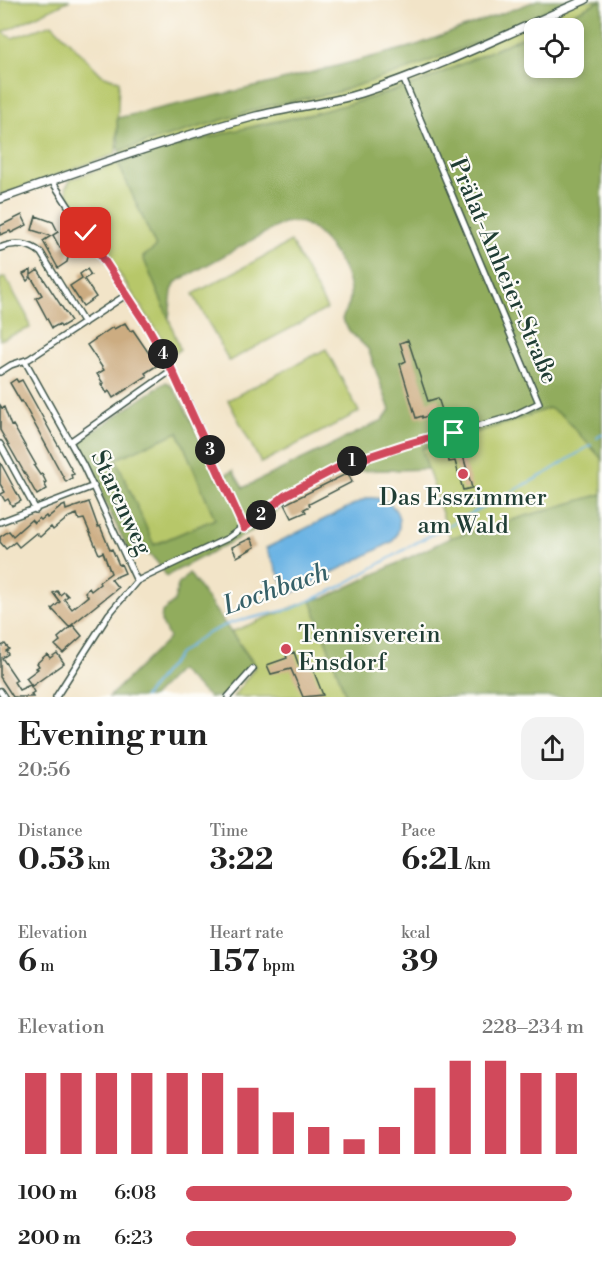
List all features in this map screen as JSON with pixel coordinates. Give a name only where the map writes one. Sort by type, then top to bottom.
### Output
[{"type":"street","points":[[0,199],[118,157],[257,116],[332,102],[403,78],[454,59],[585,0]]},
{"type":"street","name":"Prälat-Anheier-Straße","points":[[56,697],[109,614],[137,581],[244,528],[286,495],[343,465],[404,445],[510,417],[539,402],[403,78]]},
{"type":"street","points":[[52,181],[172,370],[244,528]]},
{"type":"street","points":[[0,248],[26,244],[41,253],[84,322]]},
{"type":"street","points":[[0,372],[11,365],[25,361],[126,296]]},
{"type":"street","name":"Starenweg","points":[[25,361],[94,486],[137,581]]},
{"type":"street","name":"Starenweg","points":[[71,441],[172,370]]},
{"type":"street","points":[[0,444],[36,510]]},
{"type":"street","points":[[0,522],[94,486]]},
{"type":"street","points":[[228,697],[253,669]]},
{"type":"street","points":[[0,691],[4,697]]},
{"type":"green space","points":[[0,0],[70,0],[3,32],[12,38],[52,24],[102,75],[119,81],[116,154],[0,195]]},
{"type":"green space","points":[[538,0],[568,0],[530,18],[524,18],[524,21],[483,40],[409,69],[337,92],[268,106],[119,151],[117,118],[263,85],[414,46]]},
{"type":"green space","points":[[568,0],[601,0],[563,18],[530,18]]},
{"type":"green space","points":[[602,0],[602,459],[562,415],[549,408],[511,422],[422,448],[428,469],[347,471],[285,503],[250,532],[166,576],[159,564],[147,553],[128,549],[76,443],[166,382],[172,387],[186,410],[217,479],[233,471],[243,488],[383,420],[390,410],[368,349],[350,332],[342,319],[350,300],[349,284],[334,252],[319,234],[302,223],[283,223],[176,282],[172,291],[169,319],[143,257],[156,247],[118,163],[233,131],[312,114],[419,83],[524,36],[524,78],[584,78],[584,18],[563,18]],"holes":[[[178,432],[215,519],[154,545],[116,459]]]},
{"type":"green space","points":[[524,21],[524,36],[419,83],[312,114],[266,123],[123,160],[119,151],[268,106],[337,92],[483,40]]},
{"type":"green space","points":[[118,163],[156,247],[143,257],[180,349],[173,355],[68,196],[66,187],[71,179]]},
{"type":"green space","points":[[291,242],[327,309],[229,361],[193,294]]},
{"type":"green space","points":[[5,277],[27,316],[30,328],[0,340],[0,279]]},
{"type":"green space","points":[[326,349],[359,412],[261,463],[228,400]]},
{"type":"green space","points":[[549,408],[562,415],[602,459],[602,494],[450,538],[428,469],[347,471],[511,422]]},
{"type":"green space","points":[[178,432],[215,519],[153,545],[116,458]]},
{"type":"green space","points":[[602,494],[602,697],[342,697],[345,693],[311,600],[327,597],[450,538]]},
{"type":"green space","points":[[189,573],[254,665],[224,697],[209,697],[179,670],[152,697],[109,697],[169,638],[161,621],[162,612],[174,602],[178,585]]},
{"type":"green space","name":"Tennisverein Ensdorf","points":[[311,600],[345,693],[342,697],[233,697],[256,666],[231,632]]},
{"type":"water","points":[[367,498],[385,501],[396,511],[399,526],[392,542],[289,595],[266,548]]},
{"type":"building","points":[[22,215],[27,225],[11,233],[10,231],[0,235],[0,226]]},
{"type":"building","points":[[36,216],[53,222],[58,232],[53,235],[60,248],[73,240],[77,246],[67,252],[69,254],[67,262],[58,268],[43,241],[51,236],[32,230]]},
{"type":"building","points":[[87,269],[91,275],[84,279],[96,297],[83,306],[70,286],[82,278],[80,274]]},
{"type":"building","points":[[31,270],[31,275],[38,270],[71,321],[61,327],[59,324],[52,328],[36,298],[42,295],[31,277],[27,281],[23,274]]},
{"type":"building","points":[[125,323],[130,331],[133,330],[150,355],[154,352],[161,363],[145,373],[147,376],[113,398],[101,384],[103,383],[97,374],[104,370],[87,345],[113,327],[114,329]]},
{"type":"building","points":[[408,340],[428,401],[438,398],[442,410],[422,418],[422,416],[416,418],[400,364],[406,361],[400,343]]},
{"type":"building","points":[[16,379],[18,382],[22,380],[74,474],[66,482],[10,383]]},
{"type":"building","points":[[0,405],[4,407],[11,426],[13,425],[36,465],[34,466],[46,482],[44,483],[47,489],[37,495],[0,430]]},
{"type":"building","name":"Das Esszimmer am Wald","points":[[462,452],[472,488],[463,490],[455,461],[449,462],[448,456]]},
{"type":"building","points":[[0,462],[21,501],[12,506],[1,494],[5,492],[0,484]]},
{"type":"building","points":[[348,473],[352,482],[309,504],[310,506],[304,509],[306,512],[292,518],[285,504]]},
{"type":"building","points":[[89,502],[98,527],[100,526],[110,550],[112,549],[125,573],[111,579],[118,588],[69,627],[52,609],[60,602],[53,593],[57,591],[60,595],[64,592],[68,596],[64,599],[72,609],[88,596],[85,592],[89,588],[91,591],[111,573],[103,552],[99,554],[84,519],[79,520],[77,514],[69,517],[53,530],[51,527],[40,537],[36,533],[19,547],[15,542],[6,549],[0,542],[0,537],[9,531],[13,536],[31,520],[34,523],[39,518],[41,520],[46,516],[47,518],[65,505],[66,510]]},
{"type":"building","points":[[251,538],[255,547],[237,557],[232,547]]},
{"type":"building","points":[[73,625],[82,636],[63,653],[55,645],[60,641],[58,638]]},
{"type":"building","points":[[0,643],[2,646],[5,644],[9,649],[6,651],[8,654],[2,658],[17,680],[14,682],[19,690],[30,685],[34,692],[31,694],[33,697],[13,697],[0,677]]},
{"type":"building","points":[[294,652],[299,666],[310,662],[323,695],[303,697],[291,669],[271,674],[267,665],[287,658],[286,655]]},
{"type":"building","points":[[57,653],[64,663],[32,686],[26,678],[38,669],[36,668],[39,666],[37,663],[47,654],[50,658]]},
{"type":"waterway","name":"Lochbach","points":[[597,438],[602,434]]},
{"type":"waterway","name":"Lochbach","points":[[144,697],[179,654],[204,635],[230,623],[291,609],[338,588],[414,544],[543,475],[591,445]]},
{"type":"place","name":"Das Esszimmer am Wald","points":[[463,474]]},
{"type":"place","name":"Tennisverein Ensdorf","points":[[286,649]]},
{"type":"route","points":[[86,233],[160,347],[188,402],[244,528],[286,495],[343,465],[404,445],[454,433]]}]
